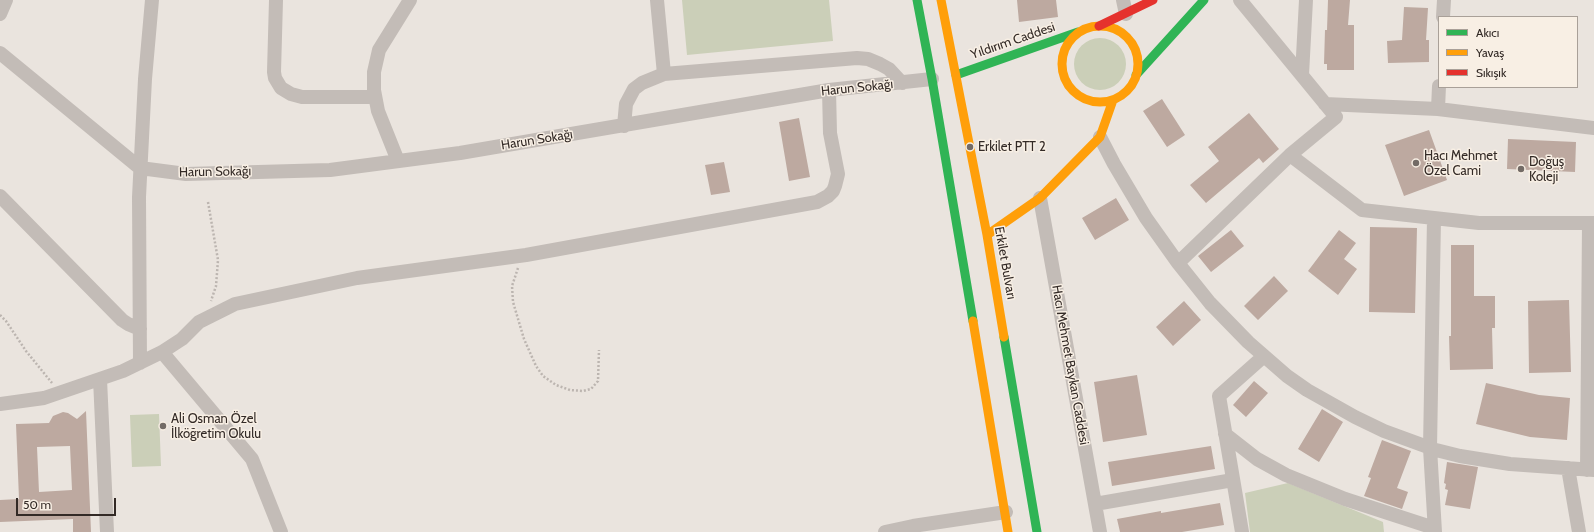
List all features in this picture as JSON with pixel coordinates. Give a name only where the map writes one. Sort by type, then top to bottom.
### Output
[{"type":"main road","points":[[917,0],[962,241],[1008,532]]},
{"type":"main road","name":"Erkilet Bulvarı","points":[[941,0],[956,75],[1037,532]]},
{"type":"main road","points":[[1153,0],[1099,26],[1080,32],[1068,42],[1062,56],[1062,71],[1065,81],[1075,93],[1083,98],[1098,102],[1113,100],[1122,95],[1129,88],[1136,75],[1204,0]]},
{"type":"main road","points":[[1099,26],[1114,29],[1123,34],[1130,41],[1137,55],[1138,65],[1136,75]]},
{"type":"main road","name":"Yıldırım Caddesi","points":[[932,79],[956,75],[1080,32]]},
{"type":"main road","points":[[984,236],[1040,198],[1100,137],[1113,100]]},
{"type":"street","points":[[0,14],[6,0]]},
{"type":"street","points":[[140,363],[140,168],[144,79],[152,0]]},
{"type":"street","points":[[276,0],[274,72],[275,78],[281,88],[291,94],[302,97],[375,97]]},
{"type":"street","points":[[398,161],[383,124],[375,97],[374,72],[379,50],[410,0]]},
{"type":"street","points":[[657,0],[664,74]]},
{"type":"street","points":[[1123,0],[1126,14]]},
{"type":"street","points":[[1178,264],[1290,155],[1336,117],[1240,0]]},
{"type":"street","points":[[1302,75],[1306,0]]},
{"type":"street","points":[[1443,16],[1444,0]]},
{"type":"street","points":[[0,53],[140,168]]},
{"type":"street","points":[[624,126],[626,104],[634,89],[642,83],[664,74],[857,58],[868,59],[889,69],[902,83]]},
{"type":"street","name":"Harun Sokağı","points":[[140,168],[186,174],[330,170],[460,153],[828,90],[932,79]]},
{"type":"street","points":[[1438,109],[1439,88]]},
{"type":"street","points":[[0,404],[44,398],[100,379],[140,363],[162,352],[182,339],[199,322],[236,304],[358,278],[526,255],[823,200],[833,191],[836,186],[838,174],[830,133],[828,90]]},
{"type":"street","points":[[1325,104],[1438,109],[1594,128]]},
{"type":"street","points":[[1100,137],[1146,218],[1178,264],[1219,313],[1264,356],[1288,376],[1328,402],[1384,431],[1430,448],[1485,461],[1590,470],[1591,223],[1479,223],[1362,210],[1290,155]]},
{"type":"street","points":[[0,196],[122,320],[128,324],[140,328]]},
{"type":"street","name":"Hacı Mehmet Baykan Caddesi","points":[[1040,198],[1100,532]]},
{"type":"street","points":[[1225,434],[1257,459],[1286,475],[1345,499],[1435,530],[1430,448],[1434,218]]},
{"type":"street","points":[[162,352],[252,459],[281,532]]},
{"type":"street","points":[[1242,532],[1219,396],[1264,356]]},
{"type":"street","points":[[100,379],[107,532]]},
{"type":"street","points":[[1568,468],[1579,532]]},
{"type":"street","points":[[1095,504],[1233,480]]},
{"type":"street","points":[[885,532],[914,529],[1006,512]]},
{"type":"path","points":[[199,322],[212,299],[218,273],[216,247],[208,202]]},
{"type":"path","points":[[526,255],[514,279],[512,294],[524,339],[540,371],[549,381],[556,385],[570,390],[587,391],[596,386],[598,382],[599,350]]},
{"type":"path","points":[[0,315],[34,362],[61,392]]},
{"type":"green space","points":[[682,0],[829,0],[833,41],[687,55]]},
{"type":"green space","points":[[1095,38],[1105,38],[1114,42],[1122,50],[1126,59],[1126,69],[1122,78],[1114,86],[1105,90],[1095,90],[1086,86],[1078,78],[1074,69],[1074,59],[1078,50],[1086,42]]},
{"type":"green space","points":[[159,414],[161,466],[132,467],[130,415]]},
{"type":"green space","points":[[1288,483],[1383,522],[1384,532],[1250,532],[1245,493]]},
{"type":"building","points":[[1017,0],[1056,0],[1058,17],[1019,22]]},
{"type":"building","points":[[1328,0],[1350,0],[1348,25],[1354,25],[1354,70],[1327,70],[1327,64],[1324,64]]},
{"type":"building","points":[[1404,7],[1428,8],[1426,40],[1429,40],[1429,62],[1388,63],[1387,41],[1402,40]]},
{"type":"building","points":[[1162,99],[1185,135],[1167,147],[1143,111]]},
{"type":"building","points":[[1249,113],[1279,149],[1263,163],[1259,158],[1206,203],[1190,185],[1219,161],[1208,147]]},
{"type":"building","points":[[799,118],[810,177],[789,181],[779,122]]},
{"type":"building","name":"Hacı Mehmet Özel Cami","points":[[1429,130],[1447,180],[1404,196],[1385,145]]},
{"type":"building","points":[[1508,139],[1576,142],[1575,172],[1507,169]]},
{"type":"building","points":[[724,162],[730,192],[711,195],[705,165]]},
{"type":"building","points":[[1116,198],[1129,220],[1095,240],[1082,218]]},
{"type":"building","points":[[1370,227],[1417,228],[1415,313],[1369,312]]},
{"type":"building","points":[[1231,230],[1244,246],[1211,272],[1198,256]]},
{"type":"building","points":[[1339,230],[1356,243],[1344,259],[1357,269],[1338,295],[1308,271]]},
{"type":"building","points":[[1451,245],[1474,245],[1474,296],[1495,296],[1495,328],[1492,328],[1493,369],[1450,370],[1449,336],[1451,336]]},
{"type":"building","points":[[1274,276],[1288,291],[1258,320],[1244,306]]},
{"type":"building","points":[[1569,300],[1571,372],[1529,373],[1528,301]]},
{"type":"building","points":[[1184,301],[1201,320],[1173,346],[1156,327]]},
{"type":"building","points":[[1137,375],[1147,435],[1103,442],[1094,382]]},
{"type":"building","points":[[1254,381],[1268,393],[1246,417],[1233,405]]},
{"type":"building","points":[[1486,383],[1539,395],[1570,398],[1567,440],[1530,437],[1476,424]]},
{"type":"building","points":[[1322,409],[1343,422],[1319,462],[1298,449]]},
{"type":"building","points":[[86,411],[91,532],[73,532],[73,519],[0,522],[0,500],[19,499],[16,424],[49,423],[53,416],[63,412],[68,413],[77,419]],"holes":[[[70,446],[72,490],[39,492],[37,447]]]},
{"type":"building","points":[[1382,440],[1411,451],[1397,488],[1408,492],[1402,509],[1364,496],[1371,478],[1368,477]]},
{"type":"building","points":[[1211,446],[1215,469],[1112,486],[1108,462]]},
{"type":"building","points":[[1447,462],[1478,467],[1470,509],[1445,505],[1448,490],[1445,489],[1446,484],[1444,483]]},
{"type":"building","points":[[1220,503],[1224,525],[1182,532],[1120,532],[1117,519],[1161,511],[1161,513]]},
{"type":"traffic: fast","points":[[917,0],[973,321]]},
{"type":"traffic: fast","points":[[1136,75],[1204,0]]},
{"type":"traffic: fast","points":[[956,75],[1078,32]]},
{"type":"traffic: fast","points":[[1004,337],[1037,532]]},
{"type":"traffic: slow","points":[[941,0],[987,235],[1004,337]]},
{"type":"traffic: slow","points":[[1100,26],[1115,29],[1127,37],[1135,49],[1138,64],[1135,79],[1127,91],[1115,99],[1100,102],[1085,99],[1073,91],[1065,79],[1062,64],[1065,49],[1073,37],[1085,29],[1100,26]]},
{"type":"traffic: slow","points":[[987,235],[1040,198],[1100,137],[1113,100]]},
{"type":"traffic: slow","points":[[973,321],[1008,532]]},
{"type":"traffic: jam","points":[[1099,26],[1153,0]]},
{"type":"place","name":"Erkilet PTT 2","points":[[970,147]]},
{"type":"place","name":"Hacı Mehmet Özel Cami","points":[[1416,163]]},
{"type":"place","name":"Doğuş Koleji","points":[[1521,169]]},
{"type":"place","name":"Ali Osman Özel İlköğretim Okulu","points":[[163,426]]}]
